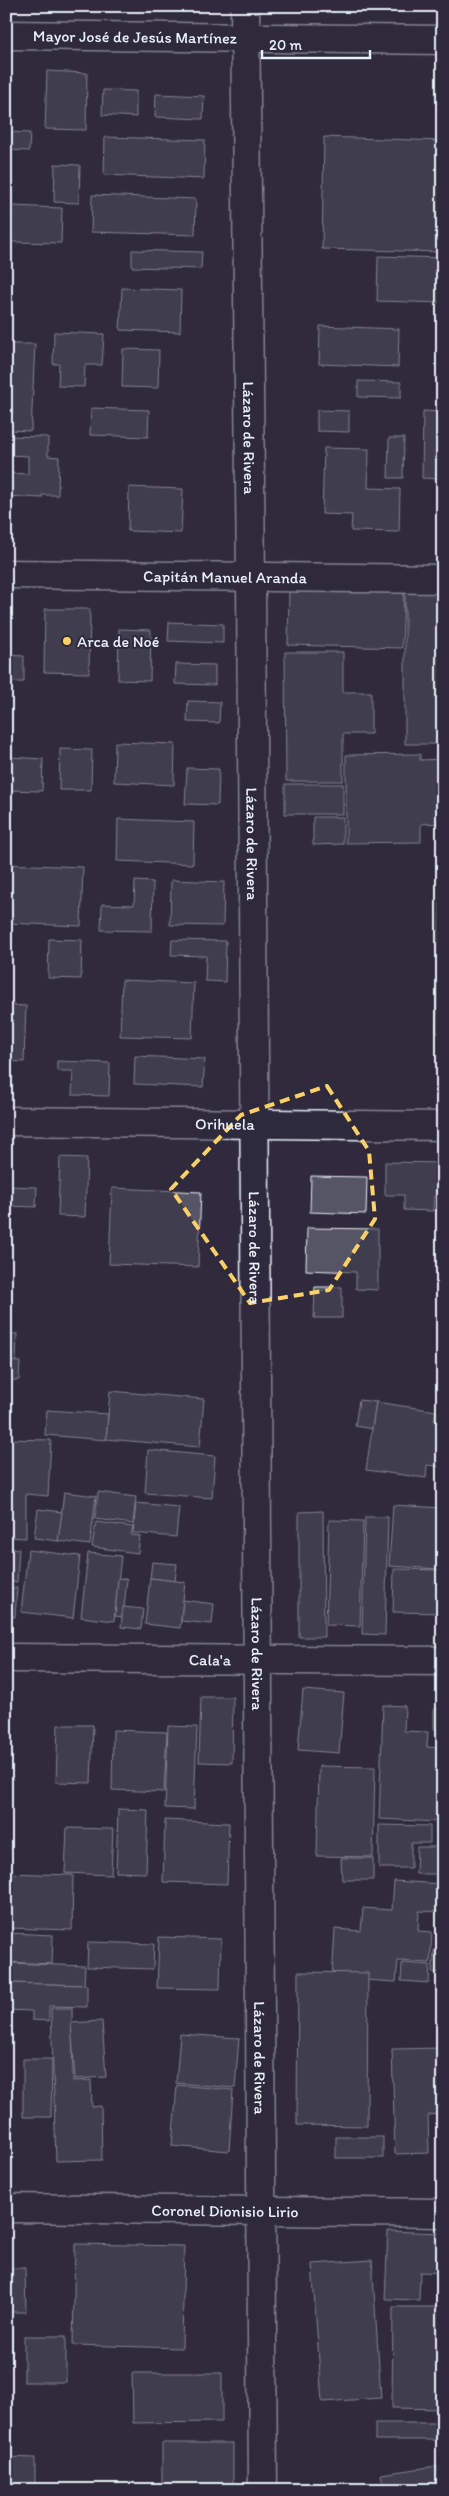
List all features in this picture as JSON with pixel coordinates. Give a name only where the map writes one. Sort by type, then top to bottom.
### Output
[{"type":"street","name":"Lázaro de Rivera","points":[[245,6],[251,577],[263,2490]]},
{"type":"street","name":"Mayor José de Jesús Martínez","points":[[6,35],[443,40]]},
{"type":"street","name":"Capitán Manuel Aranda","points":[[6,574],[443,579]]},
{"type":"street","name":"Orihuela","points":[[6,1121],[443,1126]]},
{"type":"street","name":"Cala'a","points":[[6,1658],[443,1661]]},
{"type":"street","name":"Coronel Dionisio Lirio","points":[[6,2208],[443,2213]]},
{"type":"highlighted area","points":[[327,1086],[369,1151],[375,1219],[329,1290],[250,1303],[171,1189],[241,1115]]},
{"type":"building","points":[[53,6],[114,6],[114,9]]},
{"type":"building","points":[[47,71],[87,73],[86,130],[45,129]]},
{"type":"building","points":[[103,90],[136,91],[136,117],[102,115]]},
{"type":"building","points":[[156,94],[204,96],[203,119],[155,117]]},
{"type":"building","points":[[9,132],[30,133],[29,151],[9,150]]},
{"type":"building","points":[[105,137],[205,140],[204,179],[104,175]]},
{"type":"building","points":[[324,137],[443,141],[443,252],[322,249]]},
{"type":"building","points":[[55,164],[80,165],[79,203],[54,202]]},
{"type":"building","points":[[92,195],[196,199],[195,235],[91,232]]},
{"type":"building","points":[[12,206],[62,208],[61,243],[11,242]]},
{"type":"building","points":[[132,250],[202,252],[201,269],[132,267]]},
{"type":"building","points":[[378,256],[443,258],[443,303],[377,301]]},
{"type":"building","points":[[122,288],[181,290],[180,332],[120,330]]},
{"type":"building","points":[[320,326],[399,329],[398,367],[319,364]]},
{"type":"building","points":[[54,332],[104,334],[102,365],[85,365],[84,387],[58,386],[59,364],[53,364]]},
{"type":"building","points":[[6,344],[35,344],[31,431],[6,430]]},
{"type":"building","points":[[123,349],[159,350],[158,388],[122,387]]},
{"type":"building","points":[[358,381],[401,382],[401,398],[358,397]]},
{"type":"building","points":[[91,408],[149,410],[148,437],[90,435]]},
{"type":"building","points":[[317,410],[349,411],[349,432],[317,431]]},
{"type":"building","points":[[423,411],[443,412],[443,479],[422,478]]},
{"type":"building","points":[[6,436],[48,437],[48,456],[59,457],[58,495],[42,495],[42,498],[6,496],[6,473],[28,474],[28,456],[6,455]]},
{"type":"building","points":[[389,438],[404,438],[403,478],[388,478]]},
{"type":"building","points":[[324,448],[369,449],[368,488],[400,489],[399,532],[351,531],[352,515],[322,514]]},
{"type":"building","points":[[129,487],[183,489],[181,533],[128,531]]},
{"type":"building","points":[[289,589],[404,593],[402,648],[288,645]]},
{"type":"building","points":[[443,592],[443,744],[405,744],[405,593]]},
{"type":"building","name":"Arca de Noé","points":[[45,609],[90,609],[89,673],[44,672]]},
{"type":"building","points":[[169,622],[223,624],[223,643],[168,641]]},
{"type":"building","points":[[119,629],[151,630],[150,681],[118,680]]},
{"type":"building","points":[[285,652],[343,652],[343,692],[371,692],[371,734],[343,734],[343,781],[286,781]]},
{"type":"building","points":[[6,655],[24,656],[24,682],[6,682]]},
{"type":"building","points":[[176,664],[215,665],[215,685],[175,684]]},
{"type":"building","points":[[188,701],[220,702],[219,723],[187,722]]},
{"type":"building","points":[[6,709],[12,709],[11,757],[43,759],[42,791],[6,790]]},
{"type":"building","points":[[115,742],[175,744],[174,785],[114,782]]},
{"type":"building","points":[[60,749],[92,750],[91,790],[59,790]]},
{"type":"building","points":[[420,754],[420,760],[443,759],[443,823],[421,824],[421,842],[346,843],[346,755]]},
{"type":"building","points":[[187,768],[219,769],[218,805],[185,804]]},
{"type":"building","points":[[285,784],[343,784],[343,814],[285,814]]},
{"type":"building","points":[[313,817],[343,817],[343,844],[313,845]]},
{"type":"building","points":[[118,819],[194,822],[193,864],[117,861]]},
{"type":"building","points":[[442,829],[443,1033],[436,1033]]},
{"type":"building","points":[[6,864],[83,867],[81,926],[6,923]]},
{"type":"building","points":[[171,880],[224,882],[223,926],[170,925]]},
{"type":"building","points":[[135,881],[153,882],[152,931],[101,930],[102,904],[134,905]]},
{"type":"building","points":[[49,939],[82,940],[81,979],[48,978]]},
{"type":"building","points":[[172,940],[226,941],[225,982],[205,981],[206,956],[171,955]]},
{"type":"building","points":[[122,980],[194,983],[192,1038],[120,1036]]},
{"type":"building","points":[[8,1005],[26,1006],[24,1062],[6,1061]]},
{"type":"building","points":[[135,1056],[205,1059],[203,1087],[134,1084]]},
{"type":"building","points":[[57,1061],[110,1063],[109,1096],[72,1095],[73,1071],[57,1071]]},
{"type":"building","points":[[60,1157],[87,1158],[85,1217],[58,1216]]},
{"type":"building","points":[[385,1162],[443,1163],[443,1196],[434,1196],[433,1211],[404,1210],[404,1195],[385,1195]]},
{"type":"building","points":[[311,1176],[367,1177],[366,1214],[310,1212]]},
{"type":"building","points":[[6,1186],[37,1187],[36,1207],[6,1206]]},
{"type":"building","points":[[112,1188],[201,1192],[198,1267],[109,1264]]},
{"type":"building","points":[[307,1228],[378,1229],[378,1290],[356,1289],[356,1272],[306,1270]]},
{"type":"building","points":[[315,1287],[342,1287],[342,1318],[314,1318]]},
{"type":"building","points":[[6,1333],[17,1334],[16,1362],[6,1361]]},
{"type":"building","points":[[6,1361],[20,1362],[19,1380],[6,1380]]},
{"type":"building","points":[[110,1391],[204,1399],[200,1447],[106,1439]]},
{"type":"building","points":[[359,1400],[376,1402],[372,1429],[355,1426]]},
{"type":"building","points":[[376,1402],[436,1411],[434,1420],[443,1422],[443,1467],[427,1465],[426,1478],[366,1470]]},
{"type":"building","points":[[47,1410],[108,1414],[106,1440],[45,1435]]},
{"type":"building","points":[[6,1439],[51,1440],[48,1496],[26,1494],[26,1538],[6,1537]]},
{"type":"building","points":[[148,1450],[215,1456],[212,1498],[145,1493]]},
{"type":"building","points":[[64,1492],[96,1496],[90,1545],[58,1541]]},
{"type":"building","points":[[98,1492],[136,1497],[133,1524],[95,1519]]},
{"type":"building","points":[[136,1503],[179,1507],[176,1537],[133,1533]]},
{"type":"building","points":[[393,1505],[442,1508],[438,1569],[389,1566]]},
{"type":"building","points":[[38,1509],[62,1512],[58,1541],[34,1538]]},
{"type":"building","points":[[323,1511],[324,1637],[299,1637],[299,1512]]},
{"type":"building","points":[[365,1517],[388,1517],[385,1635],[362,1634]]},
{"type":"building","points":[[329,1520],[363,1521],[360,1626],[326,1625]]},
{"type":"building","points":[[96,1522],[133,1527],[131,1535],[140,1536],[138,1553],[92,1547]]},
{"type":"building","points":[[6,1548],[19,1549],[17,1582],[6,1581]]},
{"type":"building","points":[[28,1550],[80,1556],[73,1618],[21,1612]]},
{"type":"building","points":[[88,1553],[121,1556],[114,1621],[81,1617]]},
{"type":"building","points":[[152,1562],[177,1564],[175,1581],[150,1578]]},
{"type":"building","points":[[394,1569],[443,1570],[443,1613],[393,1612]]},
{"type":"building","points":[[118,1578],[127,1579],[123,1617],[115,1616]]},
{"type":"building","points":[[150,1578],[185,1582],[180,1628],[145,1624]]},
{"type":"building","points":[[7,1588],[17,1588],[15,1617],[6,1616]]},
{"type":"building","points":[[183,1600],[214,1604],[212,1624],[181,1621]]},
{"type":"building","points":[[123,1607],[143,1609],[141,1629],[121,1627]]},
{"type":"building","points":[[303,1690],[344,1693],[339,1753],[298,1750]]},
{"type":"building","points":[[201,1697],[233,1697],[232,1763],[199,1762]]},
{"type":"building","points":[[6,1702],[12,1702],[10,1766],[6,1766]]},
{"type":"building","points":[[383,1705],[405,1706],[404,1731],[428,1732],[427,1747],[443,1748],[443,1781],[440,1781],[438,1822],[379,1819]]},
{"type":"building","points":[[434,1709],[443,1709],[443,1746],[437,1746],[438,1729],[434,1729]]},
{"type":"building","points":[[58,1725],[93,1725],[91,1783],[56,1782]]},
{"type":"building","points":[[168,1726],[197,1727],[194,1809],[165,1808]]},
{"type":"building","points":[[113,1730],[167,1732],[164,1792],[112,1790]]},
{"type":"building","points":[[319,1766],[375,1767],[373,1857],[317,1856]]},
{"type":"building","points":[[118,1809],[148,1810],[146,1873],[116,1872]]},
{"type":"building","points":[[165,1820],[229,1823],[227,1884],[163,1882]]},
{"type":"building","points":[[379,1825],[430,1826],[430,1843],[411,1843],[411,1868],[379,1868]]},
{"type":"building","points":[[67,1828],[113,1829],[111,1875],[65,1873]]},
{"type":"building","points":[[417,1847],[443,1847],[443,1874],[416,1874]]},
{"type":"building","points":[[341,1858],[373,1858],[373,1880],[342,1880]]},
{"type":"building","points":[[6,1873],[73,1875],[72,1930],[6,1928]]},
{"type":"building","points":[[394,1881],[443,1884],[443,1912],[419,1911],[418,1931],[432,1932],[430,1963],[398,1961],[396,1982],[332,1978],[335,1929],[361,1931],[363,1908],[392,1910]]},
{"type":"building","points":[[9,1933],[53,1935],[52,1964],[7,1962]]},
{"type":"building","points":[[159,1937],[221,1939],[220,1989],[157,1988]]},
{"type":"building","points":[[88,1942],[154,1944],[153,1969],[87,1967]]},
{"type":"building","points":[[434,1950],[443,1951],[443,1973],[432,1972]]},
{"type":"building","points":[[8,1963],[85,1966],[84,1985],[7,1983]]},
{"type":"building","points":[[402,1963],[430,1965],[429,1983],[401,1981]]},
{"type":"building","points":[[298,1972],[368,1973],[367,2126],[297,2125]]},
{"type":"building","points":[[6,1983],[87,1985],[87,2007],[49,2006],[49,2021],[32,2020],[32,2011],[6,2010]]},
{"type":"building","points":[[51,2008],[72,2008],[73,2081],[91,2080],[92,2107],[101,2106],[102,2160],[56,2161]]},
{"type":"building","points":[[102,2021],[106,2077],[75,2079],[71,2023]]},
{"type":"building","points":[[180,2034],[239,2038],[235,2088],[176,2083]]},
{"type":"building","points":[[443,2048],[443,2105],[440,2105],[440,2114],[428,2115],[429,2153],[395,2154],[392,2049]]},
{"type":"building","points":[[23,2059],[52,2059],[51,2117],[23,2117]]},
{"type":"building","points":[[177,2085],[233,2090],[229,2151],[172,2146]]},
{"type":"building","points":[[336,2137],[383,2137],[383,2158],[336,2158]]},
{"type":"building","points":[[388,2231],[443,2233],[443,2273],[420,2272],[419,2300],[385,2299]]},
{"type":"building","points":[[75,2244],[184,2246],[182,2348],[73,2345]]},
{"type":"building","points":[[372,2260],[381,2398],[322,2402],[312,2264]]},
{"type":"building","points":[[6,2268],[25,2268],[26,2312],[6,2312]]},
{"type":"building","points":[[393,2307],[443,2307],[442,2409],[392,2408]]},
{"type":"building","points":[[6,2324],[12,2324],[12,2357],[6,2357]]},
{"type":"building","points":[[24,2336],[66,2336],[66,2382],[24,2382]]},
{"type":"building","points":[[132,2373],[222,2373],[222,2422],[133,2423]]},
{"type":"building","points":[[375,2423],[443,2423],[443,2440],[375,2440]]},
{"type":"building","points":[[162,2443],[233,2443],[233,2490],[162,2490]]},
{"type":"building","points":[[6,2457],[35,2458],[35,2490],[6,2490]]},
{"type":"building","points":[[437,2466],[441,2490],[384,2490],[381,2474]]},
{"type":"place","name":"Arca de Noé","points":[[67,641]]}]
